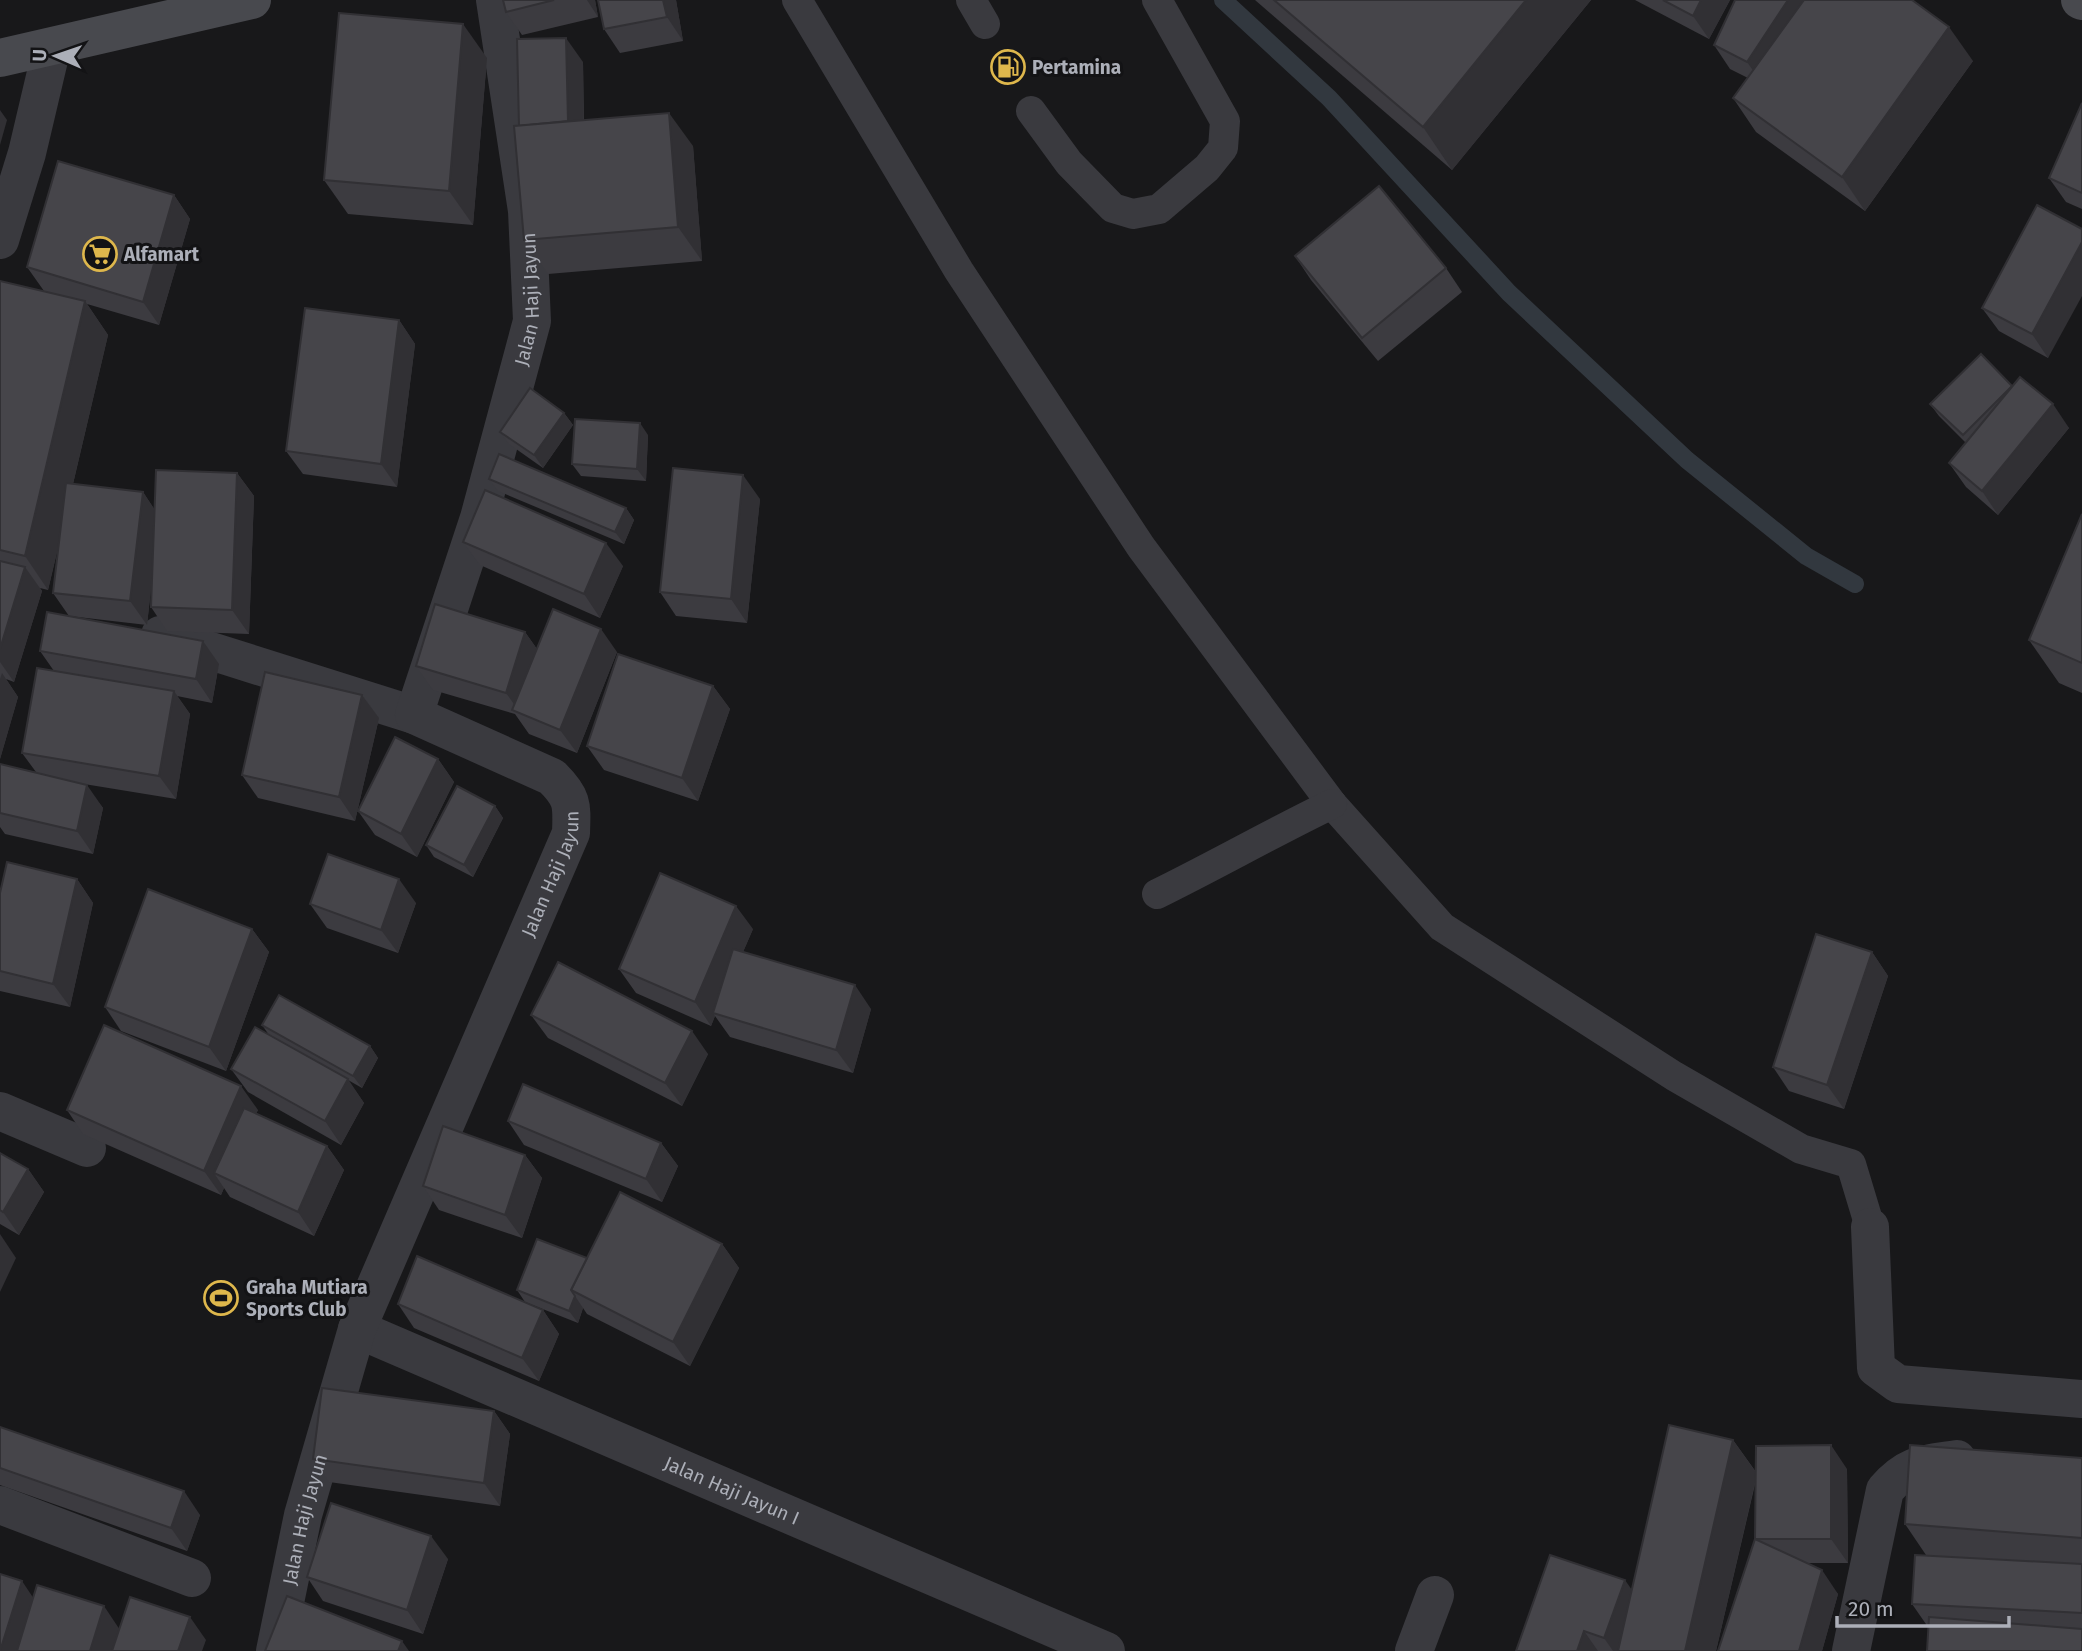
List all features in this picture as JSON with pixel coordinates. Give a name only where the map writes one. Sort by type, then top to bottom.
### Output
[{"type":"main road","points":[[0,58],[252,0]]},
{"type":"street","name":"Jalan Haji Jayun","points":[[275,1651],[303,1514],[357,1328],[571,833],[572,809],[568,793],[552,777],[414,716],[479,519],[532,321],[527,211],[495,0]]},
{"type":"street","points":[[0,240],[27,153],[52,47]]},
{"type":"street","points":[[158,634],[414,716]]},
{"type":"street","points":[[0,1111],[87,1148]]},
{"type":"street","points":[[1870,1227],[1876,1368],[1898,1384],[2082,1399]]},
{"type":"street","name":"Jalan Haji Jayun I","points":[[357,1328],[1106,1651]]},
{"type":"street","points":[[1851,1651],[1885,1490],[1896,1477],[1917,1465],[1961,1459],[1989,1461]]},
{"type":"street","points":[[0,1505],[192,1578]]},
{"type":"street","points":[[1414,1651],[1435,1595]]},
{"type":"lane","points":[[797,0],[958,271],[1126,524],[1332,804],[1442,927],[1674,1076],[1801,1149],[1851,1164],[1870,1227]]},
{"type":"lane","points":[[1031,111],[1069,163],[1113,208],[1133,214],[1159,209],[1207,168],[1223,148],[1225,121],[1157,0]]},
{"type":"lane","points":[[1157,894],[1332,804]]},
{"type":"building","points":[[503,0],[554,0],[506,12]]},
{"type":"building","points":[[598,0],[663,0],[667,17],[604,29]]},
{"type":"building","points":[[1274,0],[1526,0],[1423,127]]},
{"type":"building","points":[[1663,0],[1701,0],[1693,16]]},
{"type":"building","points":[[1735,0],[1788,0],[1747,62],[1714,45]]},
{"type":"building","points":[[1804,0],[1912,0],[1949,27],[1842,177],[1733,98]]},
{"type":"building","points":[[339,13],[463,24],[449,191],[324,180]]},
{"type":"building","points":[[566,38],[568,121],[519,126],[517,39]]},
{"type":"building","points":[[2082,103],[2082,193],[2049,178]]},
{"type":"building","points":[[669,113],[678,227],[524,240],[514,126]]},
{"type":"building","points":[[58,161],[174,195],[143,302],[27,267]]},
{"type":"building","points":[[1379,186],[1446,268],[1362,338],[1295,256]]},
{"type":"building","points":[[2037,205],[2082,229],[2082,242],[2032,334],[1982,308]]},
{"type":"building","points":[[0,281],[85,301],[25,556],[0,550]]},
{"type":"building","points":[[305,308],[399,320],[381,464],[286,451]]},
{"type":"building","points":[[1981,354],[2012,386],[1963,435],[1930,404]]},
{"type":"building","points":[[2020,377],[2053,404],[1982,491],[1949,463]]},
{"type":"building","points":[[530,388],[564,413],[534,455],[500,432]]},
{"type":"building","points":[[575,419],[640,423],[637,469],[572,464]]},
{"type":"building","points":[[499,454],[626,508],[615,532],[489,479]]},
{"type":"building","points":[[673,468],[743,475],[731,599],[660,592]]},
{"type":"building","points":[[156,470],[237,473],[232,610],[151,607]]},
{"type":"building","points":[[66,483],[143,492],[130,601],[53,593]]},
{"type":"building","points":[[485,490],[606,543],[584,594],[463,542]]},
{"type":"building","points":[[2082,514],[2082,663],[2029,640]]},
{"type":"building","points":[[0,561],[25,567],[0,649]]},
{"type":"building","points":[[435,604],[525,632],[506,693],[416,666]]},
{"type":"building","points":[[553,609],[601,629],[560,730],[512,710]]},
{"type":"building","points":[[47,612],[203,641],[196,679],[40,651]]},
{"type":"building","points":[[618,654],[713,686],[682,778],[587,746]]},
{"type":"building","points":[[37,668],[174,691],[159,776],[22,753]]},
{"type":"building","points":[[265,672],[362,695],[339,797],[242,775]]},
{"type":"building","points":[[395,737],[438,759],[401,834],[358,811]]},
{"type":"building","points":[[0,764],[87,785],[77,831],[0,813]]},
{"type":"building","points":[[457,786],[495,806],[464,865],[426,845]]},
{"type":"building","points":[[328,854],[399,879],[381,930],[310,904]]},
{"type":"building","points":[[7,862],[77,879],[53,984],[0,971],[0,893]]},
{"type":"building","points":[[660,873],[736,906],[695,1002],[619,969]]},
{"type":"building","points":[[148,889],[252,929],[209,1047],[105,1007]]},
{"type":"building","points":[[1816,934],[1872,952],[1827,1085],[1773,1067]]},
{"type":"building","points":[[733,949],[855,985],[836,1050],[713,1013]]},
{"type":"building","points":[[558,962],[692,1031],[665,1083],[531,1015]]},
{"type":"building","points":[[279,995],[370,1046],[353,1076],[262,1025]]},
{"type":"building","points":[[104,1025],[241,1086],[204,1171],[67,1110]]},
{"type":"building","points":[[255,1027],[348,1079],[325,1121],[231,1069]]},
{"type":"building","points":[[523,1084],[661,1143],[646,1179],[508,1121]]},
{"type":"building","points":[[244,1108],[327,1146],[298,1212],[214,1173]]},
{"type":"building","points":[[443,1126],[525,1155],[505,1215],[423,1186]]},
{"type":"building","points":[[0,1153],[28,1169],[3,1212],[0,1210]]},
{"type":"building","points":[[620,1192],[722,1244],[673,1342],[571,1290]]},
{"type":"building","points":[[537,1239],[587,1258],[571,1290],[575,1296],[569,1311],[517,1290]]},
{"type":"building","points":[[417,1256],[543,1310],[522,1358],[398,1304]]},
{"type":"building","points":[[322,1388],[494,1411],[484,1483],[313,1459]]},
{"type":"building","points":[[1669,1425],[1733,1440],[1685,1651],[1618,1651]]},
{"type":"building","points":[[0,1427],[184,1491],[171,1528],[0,1468]]},
{"type":"building","points":[[1831,1445],[1831,1539],[1755,1539],[1756,1446]]},
{"type":"building","points":[[1910,1445],[2082,1458],[2082,1538],[1905,1524]]},
{"type":"building","points":[[331,1503],[431,1536],[407,1610],[307,1577]]},
{"type":"building","points":[[1755,1539],[1822,1570],[1799,1651],[1718,1651]]},
{"type":"building","points":[[1550,1555],[1625,1580],[1604,1638],[1584,1631],[1577,1651],[1516,1651]]},
{"type":"building","points":[[1915,1555],[2082,1564],[2082,1613],[1912,1604]]},
{"type":"building","points":[[0,1574],[22,1581],[0,1651]]},
{"type":"building","points":[[37,1585],[104,1606],[90,1651],[17,1651]]},
{"type":"building","points":[[287,1596],[402,1641],[398,1651],[265,1651]]},
{"type":"building","points":[[130,1597],[190,1617],[178,1651],[112,1651]]},
{"type":"building","points":[[1929,1617],[2082,1629],[2082,1651],[1927,1651]]},
{"type":"waterway","points":[[1223,0],[1329,98],[1509,293],[1687,460],[1806,556],[1855,584]]},
{"type":"place","name":"Pertamina","points":[[1008,67]]},
{"type":"place","name":"Alfamart","points":[[100,254]]},
{"type":"place","name":"Graha Mutiara Sports Club","points":[[221,1298]]}]
